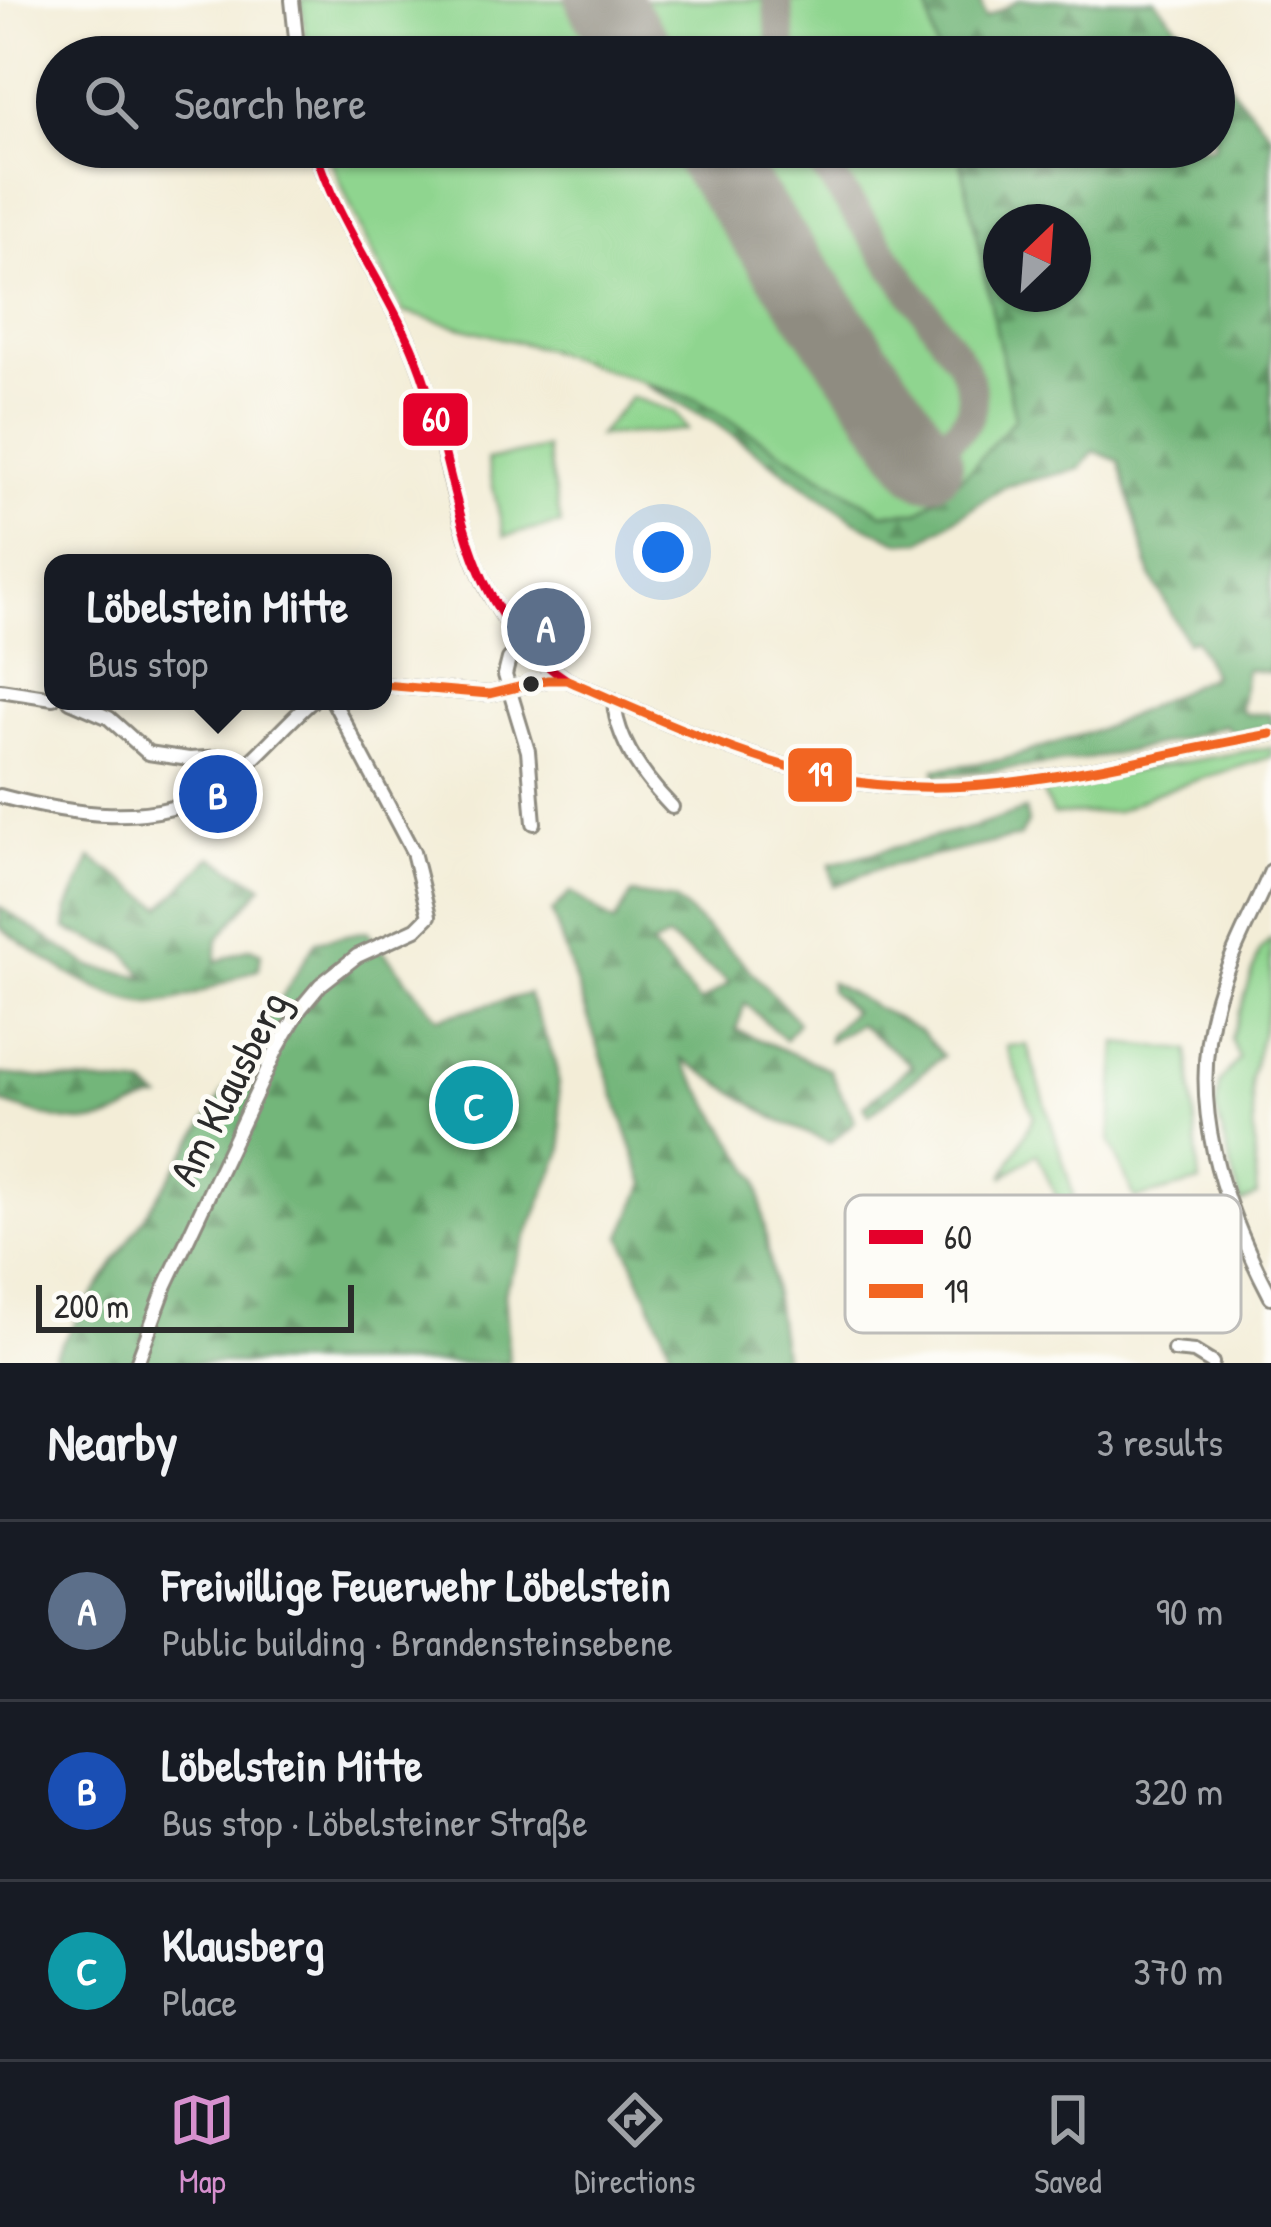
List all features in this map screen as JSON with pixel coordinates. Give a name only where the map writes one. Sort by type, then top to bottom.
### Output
[{"type":"street","points":[[292,0],[296,36]]},
{"type":"street","points":[[323,168],[354,241],[411,346],[430,395],[484,589],[524,644],[567,680],[773,763],[894,785],[1009,781],[1271,734]]},
{"type":"street","points":[[524,644],[507,663],[505,675],[528,752],[534,823]]},
{"type":"street","points":[[392,687],[477,694],[567,680]]},
{"type":"street","points":[[0,690],[44,697]]},
{"type":"street","points":[[614,700],[617,722],[643,773],[672,807]]},
{"type":"street","points":[[91,710],[109,718],[148,753],[189,759],[227,757],[242,767]]},
{"type":"street","points":[[0,796],[73,811],[168,811],[210,793],[302,710]]},
{"type":"street","name":"Am Klausberg","points":[[137,1363],[166,1285],[300,1009],[320,985],[357,956],[416,929],[429,916],[413,852],[337,710]]},
{"type":"street","points":[[1228,1195],[1210,1132],[1202,1074],[1218,993],[1271,871]]},
{"type":"street","points":[[1241,1233],[1271,1298]]},
{"type":"street","points":[[1174,1350],[1194,1352],[1212,1363]]},
{"type":"green space","points":[[301,0],[926,0],[934,36],[305,36]]},
{"type":"green space","points":[[926,0],[980,0],[985,18],[1019,0],[1155,0],[1186,36],[934,36]]},
{"type":"green space","points":[[1235,92],[1271,134],[1271,673],[1246,669],[1240,710],[1271,714],[1271,727],[1234,733],[1224,725],[1082,759],[936,775],[935,769],[1002,760],[1106,727],[1213,675],[1195,639],[1187,642],[1151,576],[1119,461],[1094,451],[1080,469],[1006,486],[921,541],[901,542],[855,521],[715,423],[645,385],[697,400],[882,513],[919,512],[970,470],[1015,418],[993,312],[1091,312],[1091,204],[983,204],[983,266],[962,168],[1235,168]]},
{"type":"green space","points":[[334,168],[962,168],[983,266],[983,312],[993,312],[1015,418],[970,470],[919,512],[882,513],[697,400],[543,349],[403,312]]},
{"type":"green space","points":[[631,397],[675,412],[687,430],[598,436]]},
{"type":"green space","points":[[546,448],[561,524],[504,536],[487,460]]},
{"type":"green space","points":[[1271,747],[1271,757],[1153,794],[1116,812],[1053,815],[1040,787]]},
{"type":"green space","points":[[1025,810],[1028,823],[1019,837],[879,868],[834,886],[830,864]]},
{"type":"green space","points":[[212,857],[262,886],[218,939],[216,962],[250,948],[261,953],[259,968],[190,996],[151,1004],[112,995],[72,975],[0,927],[0,907],[91,967],[146,977],[125,953],[66,929],[68,909],[91,858],[162,907]]},
{"type":"green space","points":[[571,892],[614,923],[632,894],[675,900],[742,961],[798,1022],[785,1040],[745,1003],[736,1030],[829,1069],[855,1121],[830,1143],[777,1120],[680,1057],[758,1180],[784,1363],[676,1363],[622,1236],[645,1184],[552,912]],"holes":[[[668,938],[729,982],[700,1003],[651,946]]]},
{"type":"green space","points":[[367,931],[438,1018],[528,994],[556,1063],[563,1149],[504,1292],[509,1363],[60,1363],[54,1355],[188,1150],[316,941]]},
{"type":"green space","points":[[1271,939],[1271,993],[1251,1078],[1257,1196],[1241,1203],[1216,1109],[1219,1083],[1239,1059],[1231,1039],[1260,950]]},
{"type":"green space","points":[[830,982],[921,1032],[943,1056],[869,1115],[864,1106],[912,1065],[859,1024],[829,1041],[829,1035],[853,1011],[830,991]]},
{"type":"green space","points":[[1117,1043],[1189,1050],[1200,1182],[1133,1195],[1110,1141]]},
{"type":"green space","points":[[1027,1045],[1073,1195],[1055,1195],[1037,1153],[1003,1177],[1034,1116],[1006,1046]]},
{"type":"green space","points":[[0,1074],[145,1087],[160,1099],[100,1121],[71,1121],[0,1102]]},
{"type":"taxiway","points":[[777,0],[781,36]]},
{"type":"taxiway","points":[[825,168],[967,376],[972,392],[968,417],[950,437],[919,452]]},
{"type":"runway","points":[[602,0],[627,36]]},
{"type":"runway","points":[[720,168],[927,463]]},
{"type":"transit line","name":"60","points":[[321,168],[411,346],[480,572],[501,613],[529,649],[567,680]]},
{"type":"transit line","name":"19","points":[[392,686],[489,694],[567,680],[765,760],[888,786],[998,784],[1271,734]]},
{"type":"place","name":"Freiwillige Feuerwehr Löbelstein","points":[[546,627]]},
{"type":"place","name":"Löbelstein Mitte","points":[[218,794]]},
{"type":"place","name":"Klausberg","points":[[474,1105]]}]
